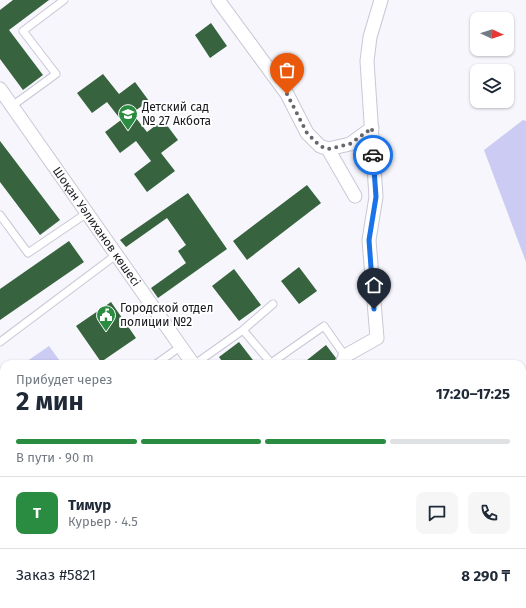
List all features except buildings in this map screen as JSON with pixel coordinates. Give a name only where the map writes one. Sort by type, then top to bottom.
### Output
[{"type":"street","points":[[218,0],[287,94],[307,133],[320,146],[328,149],[350,144],[372,128]]},
{"type":"street","points":[[343,360],[377,338],[369,240],[376,197],[367,61],[370,37],[381,0],[385,0]]},
{"type":"street","name":"Шоқан Уәлиханов көшесі","points":[[0,88],[180,347],[191,360]]},
{"type":"street","points":[[328,149],[355,196]]},
{"type":"lane","points":[[12,106],[56,74],[23,31],[64,0]]},
{"type":"lane","points":[[0,215],[28,253],[87,213]]},
{"type":"lane","points":[[0,342],[116,255]]},
{"type":"lane","points":[[200,360],[243,330],[273,304]]},
{"type":"lane","points":[[275,360],[324,326],[343,360]]},
{"type":"lane","points":[[243,330],[268,360]]},
{"type":"lane","points":[[162,360],[180,347]]},
{"type":"shaded area","points":[[523,120],[526,121],[526,262],[484,150]]},
{"type":"shaded area","points":[[49,346],[59,360],[29,360]]},
{"type":"way so far","points":[[287,94],[307,133],[320,146],[328,149],[350,144],[372,128],[373,155]]},
{"type":"place","name":"Детский сад № 27 Акбота","points":[[128,131]]},
{"type":"place","name":"Городской отдел полиции №2","points":[[106,332]]},
{"type":"route","points":[[373,155],[376,197],[369,240],[374,309]]}]
